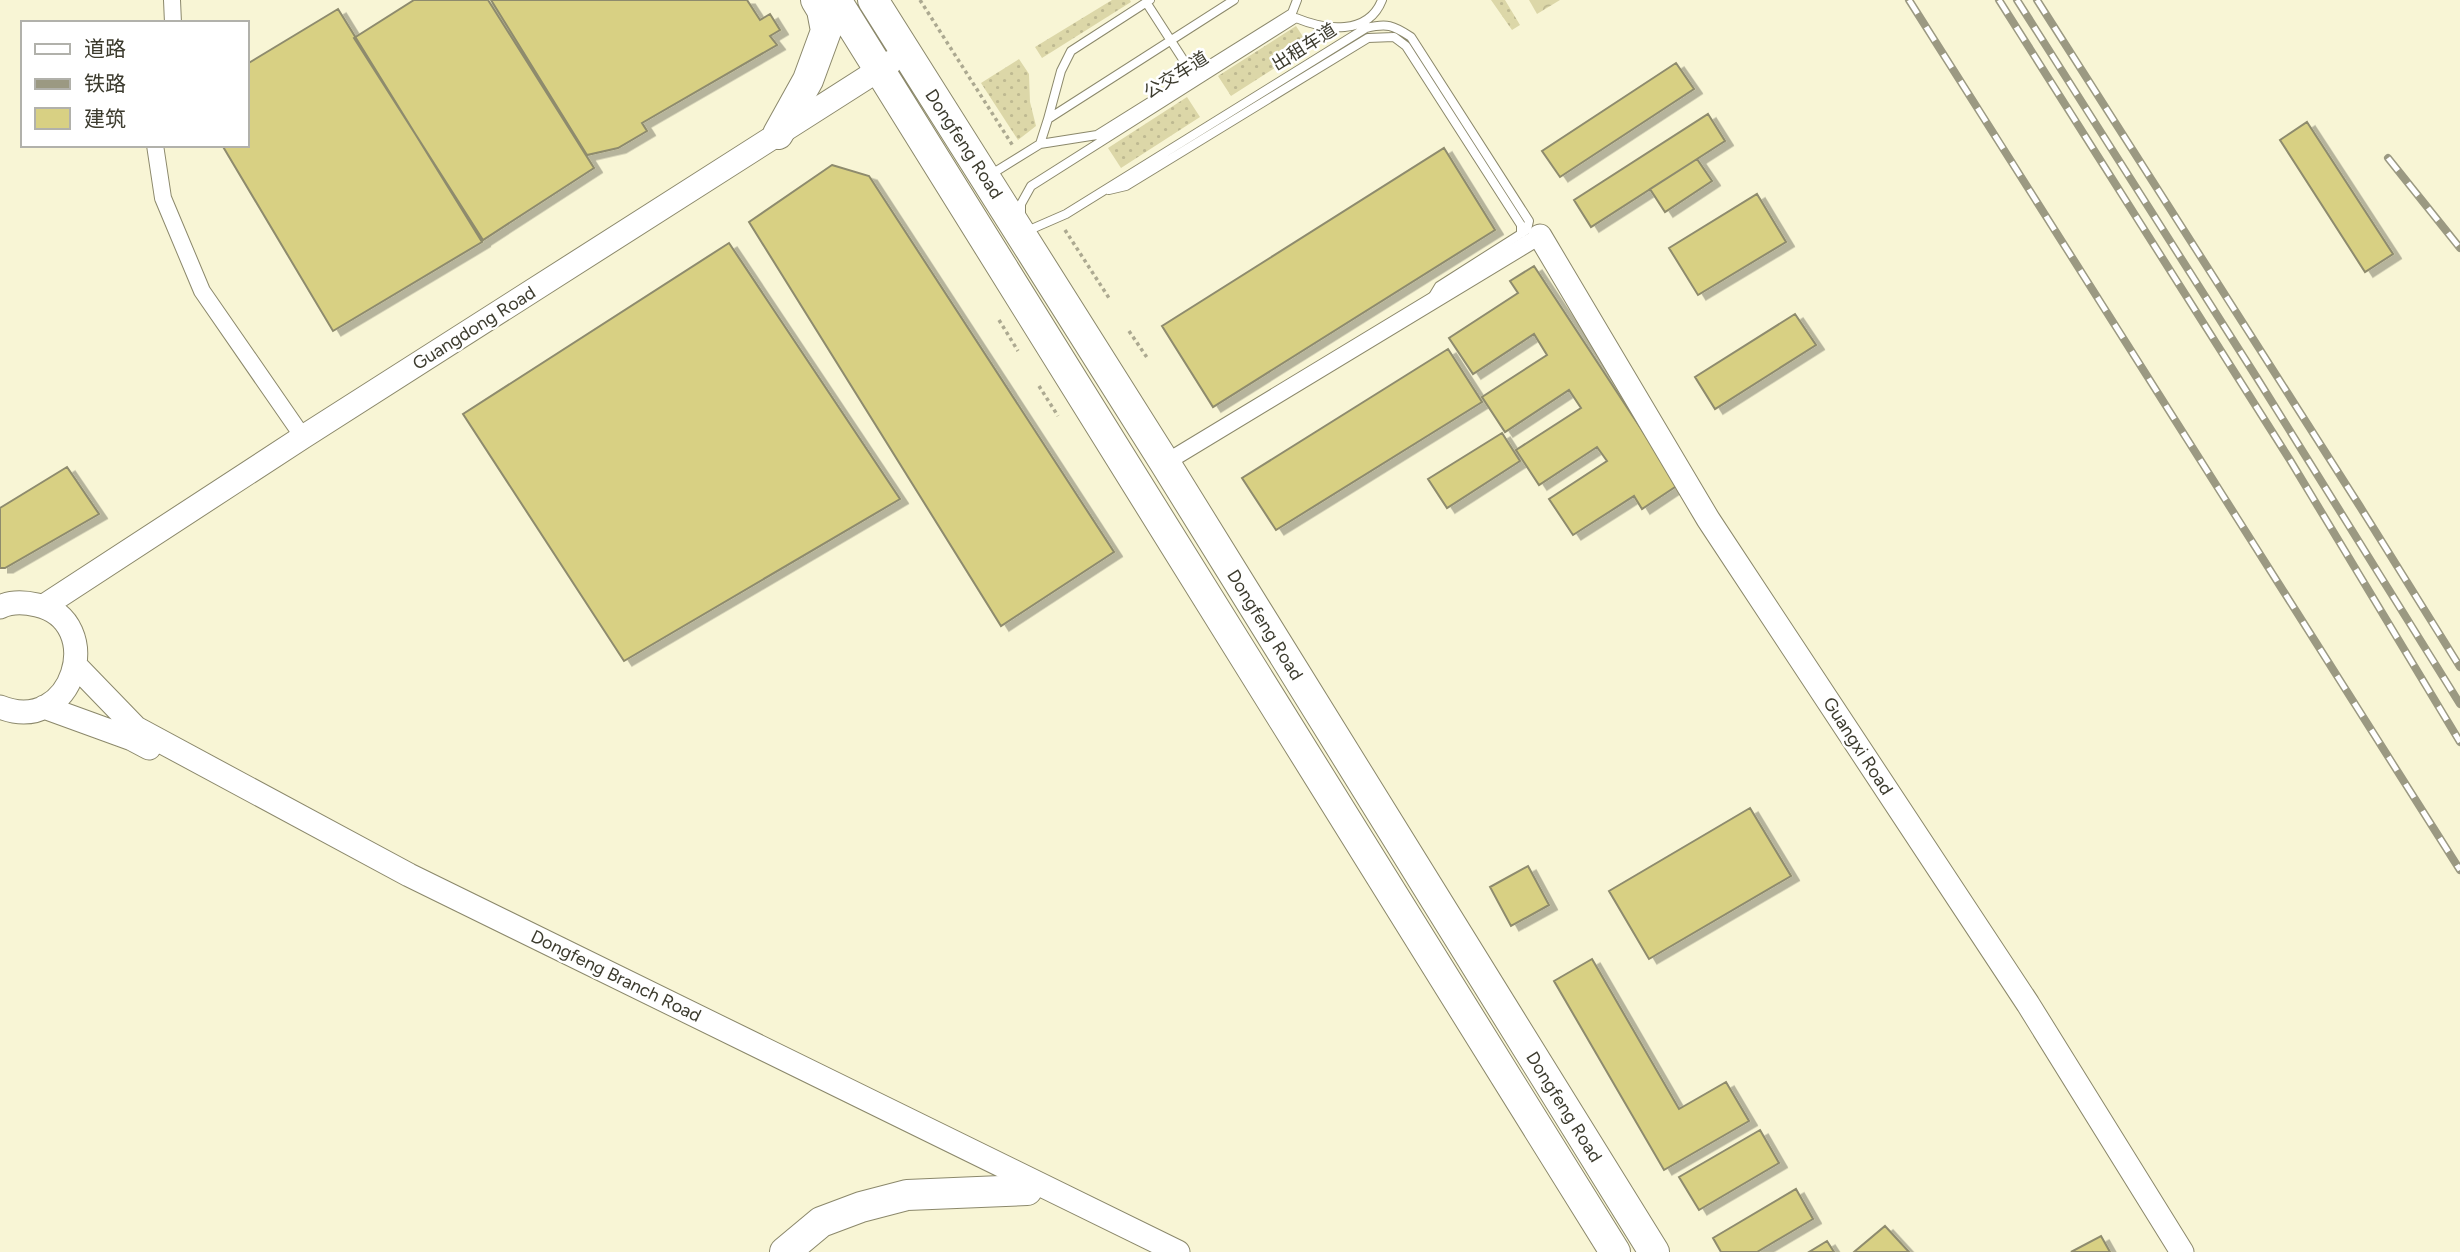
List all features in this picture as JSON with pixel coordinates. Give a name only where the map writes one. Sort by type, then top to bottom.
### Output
[{"type":"highway","points":[[778,134],[808,80],[825,31],[822,10],[816,0]]},
{"type":"highway","name":"Dongfeng Road","points":[[836,0],[1615,1252]]},
{"type":"highway","name":"Dongfeng Road","points":[[873,0],[1165,463],[1654,1252]]},
{"type":"highway","points":[[785,1252],[821,1222],[906,1195],[1027,1190]]},
{"type":"main road","name":"Guangdong Road","points":[[44,606],[303,437],[906,53]]},
{"type":"main road","name":"Guangxi Road","points":[[1530,230],[1708,519],[2028,1004],[2182,1252]]},
{"type":"main road","points":[[0,607],[25,602],[44,606],[59,617],[70,631],[76,649],[76,666],[70,683],[59,698],[44,707],[27,712],[9,711],[0,707]]},
{"type":"main road","name":"Dongfeng Branch Road","points":[[76,666],[136,728],[410,875],[1178,1252]]},
{"type":"main road","name":"Dongfeng Branch Road","points":[[44,707],[132,739],[406,889],[1153,1252]]},
{"type":"street","points":[[172,0],[173,21]]},
{"type":"street","points":[[155,147],[163,198],[202,291],[303,437]]},
{"type":"street","points":[[1165,463],[1428,303],[1530,230]]},
{"type":"lane","points":[[1048,119],[1234,0]]},
{"type":"lane","points":[[986,177],[1040,144],[1097,135],[1195,78],[1292,13],[1297,0]]},
{"type":"lane","name":"公交车道","points":[[1020,234],[1021,204],[1031,186],[1195,78],[1296,18],[1323,27],[1348,27],[1370,19],[1378,12],[1382,0]]},
{"type":"lane","points":[[1040,144],[1061,71],[1071,51],[1148,1],[1195,78]]},
{"type":"lane","name":"出租车道","points":[[1020,234],[1058,217],[1103,191],[1366,28],[1380,24],[1395,26],[1411,37],[1530,230]]},
{"type":"lane","name":"出租车道","points":[[1103,191],[1126,186],[1368,38],[1394,37],[1406,46],[1521,225],[1530,230]]},
{"type":"path","points":[[920,0],[1019,157]]},
{"type":"path","points":[[1058,217],[1109,298]]},
{"type":"path","points":[[999,320],[1018,351]]},
{"type":"path","points":[[1129,331],[1148,359]]},
{"type":"path","points":[[1039,386],[1058,416]]},
{"type":"green space","points":[[1112,0],[1131,2],[1042,58],[1035,47]]},
{"type":"green space","points":[[1491,0],[1505,0],[1520,25],[1512,30]]},
{"type":"green space","points":[[1529,0],[1560,0],[1537,14]]},
{"type":"green space","points":[[1296,26],[1309,46],[1231,96],[1218,76]]},
{"type":"green space","points":[[1019,59],[1029,74],[1030,102],[1036,126],[1018,140],[981,83]]},
{"type":"green space","points":[[1187,97],[1200,117],[1121,168],[1108,148]]},
{"type":"building","points":[[414,0],[488,0],[594,168],[483,240],[354,38]]},
{"type":"building","points":[[491,0],[747,0],[760,20],[770,14],[780,30],[770,36],[777,45],[642,123],[647,131],[618,148],[587,155]]},
{"type":"building","points":[[338,9],[482,242],[333,331],[223,147],[248,147],[248,63]]},
{"type":"building","points":[[1676,63],[1694,89],[1560,177],[1542,151]]},
{"type":"building","points":[[1708,114],[1725,141],[1591,227],[1574,200]]},
{"type":"building","points":[[2307,122],[2393,254],[2365,272],[2280,140]]},
{"type":"building","points":[[1444,148],[1495,230],[1213,407],[1162,326]]},
{"type":"building","points":[[1697,159],[1712,181],[1665,212],[1650,189]]},
{"type":"building","points":[[832,165],[869,176],[1114,552],[1001,626],[749,222]]},
{"type":"building","points":[[1757,194],[1786,242],[1698,295],[1669,248]]},
{"type":"building","points":[[729,243],[900,499],[624,661],[463,414]]},
{"type":"building","points":[[1534,266],[1678,485],[1642,509],[1634,496],[1573,535],[1549,499],[1607,461],[1597,447],[1539,485],[1516,450],[1581,408],[1569,390],[1505,432],[1482,397],[1547,355],[1534,334],[1473,374],[1449,338],[1518,293],[1510,281]]},
{"type":"building","points":[[1795,314],[1816,345],[1715,409],[1695,377]]},
{"type":"building","points":[[1448,349],[1482,402],[1276,530],[1242,478]]},
{"type":"building","points":[[1502,433],[1520,461],[1447,508],[1428,479]]},
{"type":"building","points":[[67,467],[99,514],[5,568],[0,568],[0,508]]},
{"type":"building","points":[[1750,808],[1791,876],[1649,959],[1609,891]]},
{"type":"building","points":[[1528,866],[1549,905],[1511,926],[1490,887]]},
{"type":"building","points":[[1592,959],[1679,1109],[1726,1082],[1749,1121],[1664,1170],[1554,981]]},
{"type":"building","points":[[1760,1130],[1779,1163],[1699,1210],[1679,1177]]},
{"type":"building","points":[[1796,1189],[1813,1219],[1757,1252],[1721,1252],[1713,1238]]},
{"type":"building","points":[[1885,1226],[1909,1252],[1854,1252]]},
{"type":"building","points":[[2101,1236],[2110,1252],[2071,1252]]},
{"type":"building","points":[[1827,1241],[1834,1252],[1809,1252]]},
{"type":"railway","points":[[1909,0],[2460,870]]},
{"type":"railway","points":[[1999,0],[2290,460],[2460,742]]},
{"type":"railway","points":[[2017,0],[2460,704]]},
{"type":"railway","points":[[2037,0],[2460,667]]},
{"type":"railway","points":[[2388,158],[2460,248]]}]
